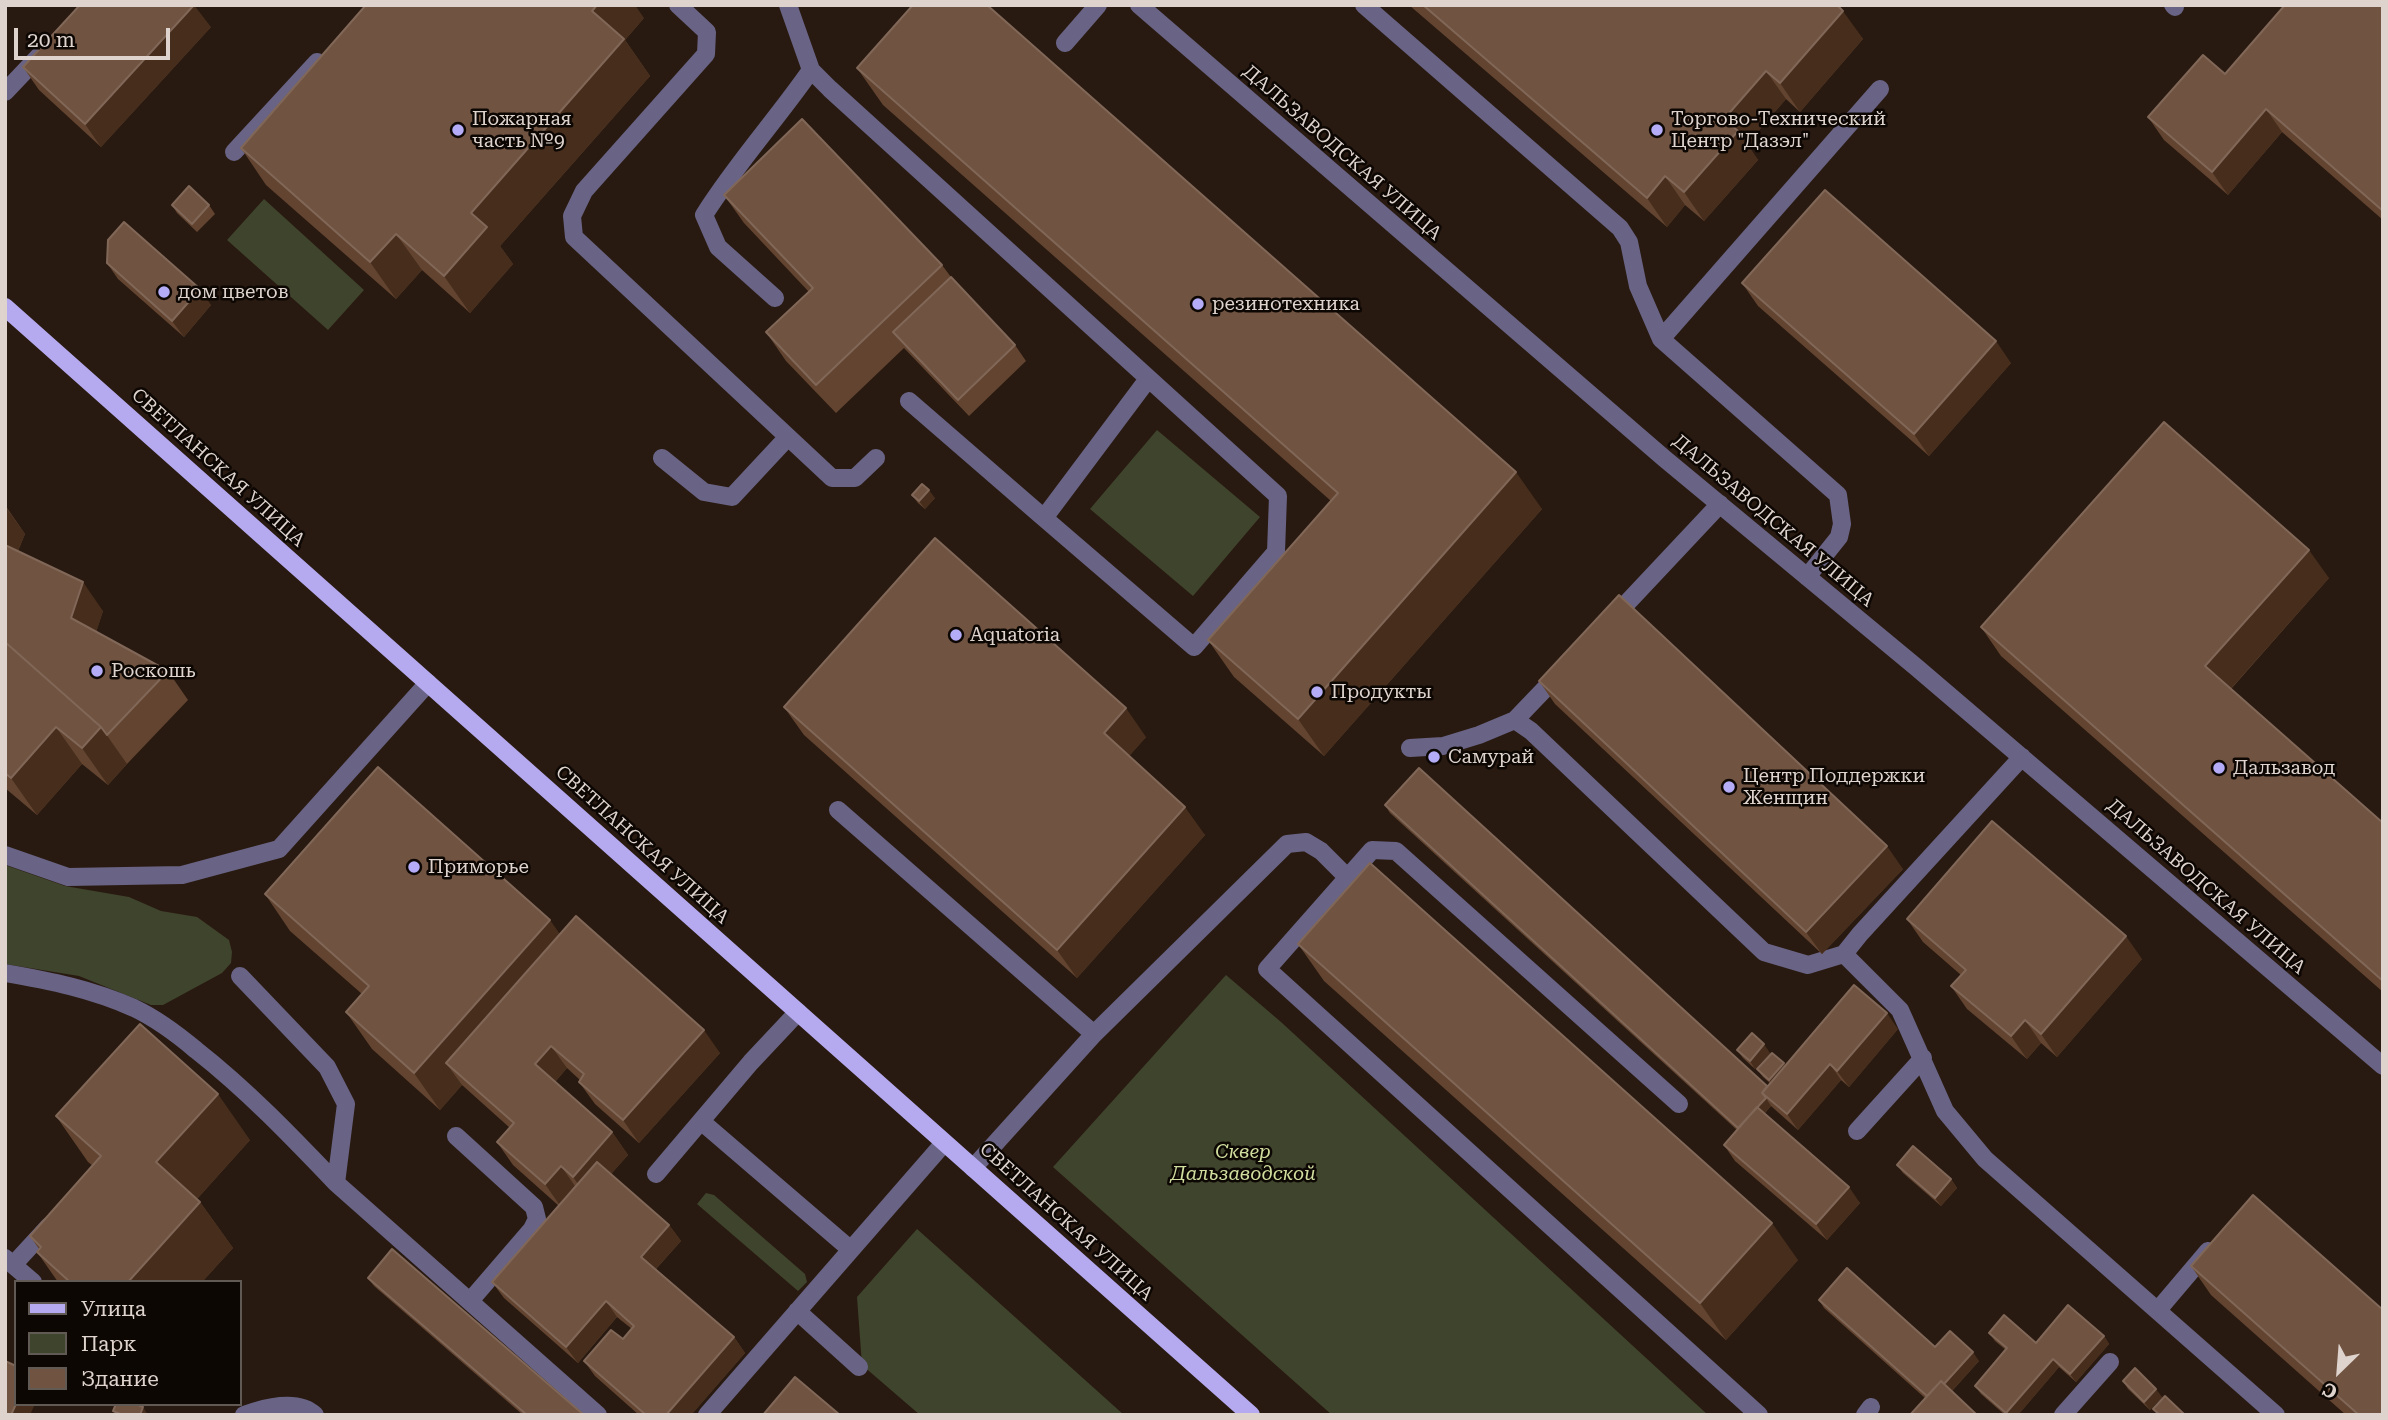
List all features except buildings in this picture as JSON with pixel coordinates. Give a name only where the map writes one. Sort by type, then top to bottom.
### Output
[{"type":"main road","name":"СВЕТЛАНСКАЯ УЛИЦА","points":[[5,307],[1251,1415]]},
{"type":"street","points":[[678,5],[707,32],[706,54],[584,191],[572,216],[575,237],[832,478],[855,478],[876,458]]},
{"type":"street","points":[[788,5],[811,70],[1278,496],[1276,552],[1194,647],[909,401]]},
{"type":"street","points":[[1065,43],[1098,5]]},
{"type":"street","name":"ДАЛЬЗАВОДСКАЯ УЛИЦА","points":[[1139,5],[1539,352],[2022,757],[2383,1066]]},
{"type":"street","points":[[1364,5],[1620,228],[1629,242],[1638,286],[1661,339],[1838,495],[1842,524],[1839,537],[1807,577]]},
{"type":"street","points":[[5,92],[51,44]]},
{"type":"street","points":[[234,152],[333,44]]},
{"type":"street","points":[[775,298],[718,247],[704,215],[723,184],[783,110],[811,70]]},
{"type":"street","points":[[1661,339],[1880,89]]},
{"type":"street","points":[[1044,518],[1148,379]]},
{"type":"street","points":[[662,458],[704,492],[732,496],[787,438]]},
{"type":"street","points":[[1599,632],[1720,505]]},
{"type":"street","points":[[1410,748],[1443,746],[1515,720],[1571,662]]},
{"type":"street","points":[[5,855],[68,877],[182,875],[279,849],[428,682]]},
{"type":"street","points":[[1515,720],[1531,731],[1764,952],[1808,965],[1844,954],[2022,757]]},
{"type":"street","points":[[838,810],[1094,1034]]},
{"type":"street","points":[[973,1168],[1094,1034],[1287,844],[1306,842],[1321,851],[1348,877]]},
{"type":"street","points":[[1679,1104],[1396,851],[1372,850],[1267,969],[1759,1415]]},
{"type":"street","points":[[1844,954],[1900,1010],[1945,1111],[1985,1159],[2276,1415]]},
{"type":"street","points":[[5,973],[75,986],[134,1008],[158,1021],[226,1073],[284,1128],[336,1183],[598,1415]]},
{"type":"street","points":[[240,976],[327,1067],[346,1104],[336,1183]]},
{"type":"street","points":[[656,1174],[751,1062],[798,1012]]},
{"type":"street","points":[[1857,1131],[1923,1058]]},
{"type":"street","points":[[702,1122],[850,1249]]},
{"type":"street","points":[[456,1136],[534,1207],[537,1219],[532,1229],[470,1301]]},
{"type":"street","points":[[707,1415],[944,1143]]},
{"type":"street","points":[[31,1280],[9,1261],[65,1209]]},
{"type":"street","points":[[2158,1310],[2218,1240]]},
{"type":"street","points":[[797,1311],[859,1367]]},
{"type":"street","points":[[2063,1415],[2110,1362]]},
{"type":"street","points":[[244,1415],[274,1405],[309,1410],[314,1415]]},
{"type":"green space","points":[[264,199],[364,290],[328,330],[227,240]]},
{"type":"green space","points":[[1157,430],[1260,517],[1193,596],[1090,509]]},
{"type":"green space","points":[[5,865],[65,886],[129,897],[161,911],[197,917],[229,940],[231,963],[222,973],[163,1005],[151,1005],[79,976],[5,964]]},
{"type":"green space","name":"Сквер Дальзаводской","points":[[1226,975],[1281,1022],[1708,1415],[1332,1415],[1053,1167]]},
{"type":"green space","points":[[706,1193],[714,1195],[805,1274],[807,1282],[798,1291],[697,1204]]},
{"type":"green space","points":[[917,1229],[1124,1415],[920,1415],[862,1365],[857,1297]]},
{"type":"place","name":"Пожарная часть №9","points":[[458,130]]},
{"type":"place","name":"Торгово-Технический Центр \"Дазэл\"","points":[[1657,130]]},
{"type":"place","name":"дом цветов","points":[[164,292]]},
{"type":"place","name":"резинотехника","points":[[1198,304]]},
{"type":"place","name":"Aquatoria","points":[[956,635]]},
{"type":"place","name":"Роскошь","points":[[97,671]]},
{"type":"place","name":"Продукты","points":[[1317,692]]},
{"type":"place","name":"Самурай","points":[[1434,757]]},
{"type":"place","name":"Дальзавод","points":[[2219,768]]},
{"type":"place","name":"Центр Поддержки Женщин","points":[[1729,787]]},
{"type":"place","name":"Приморье","points":[[414,867]]}]
